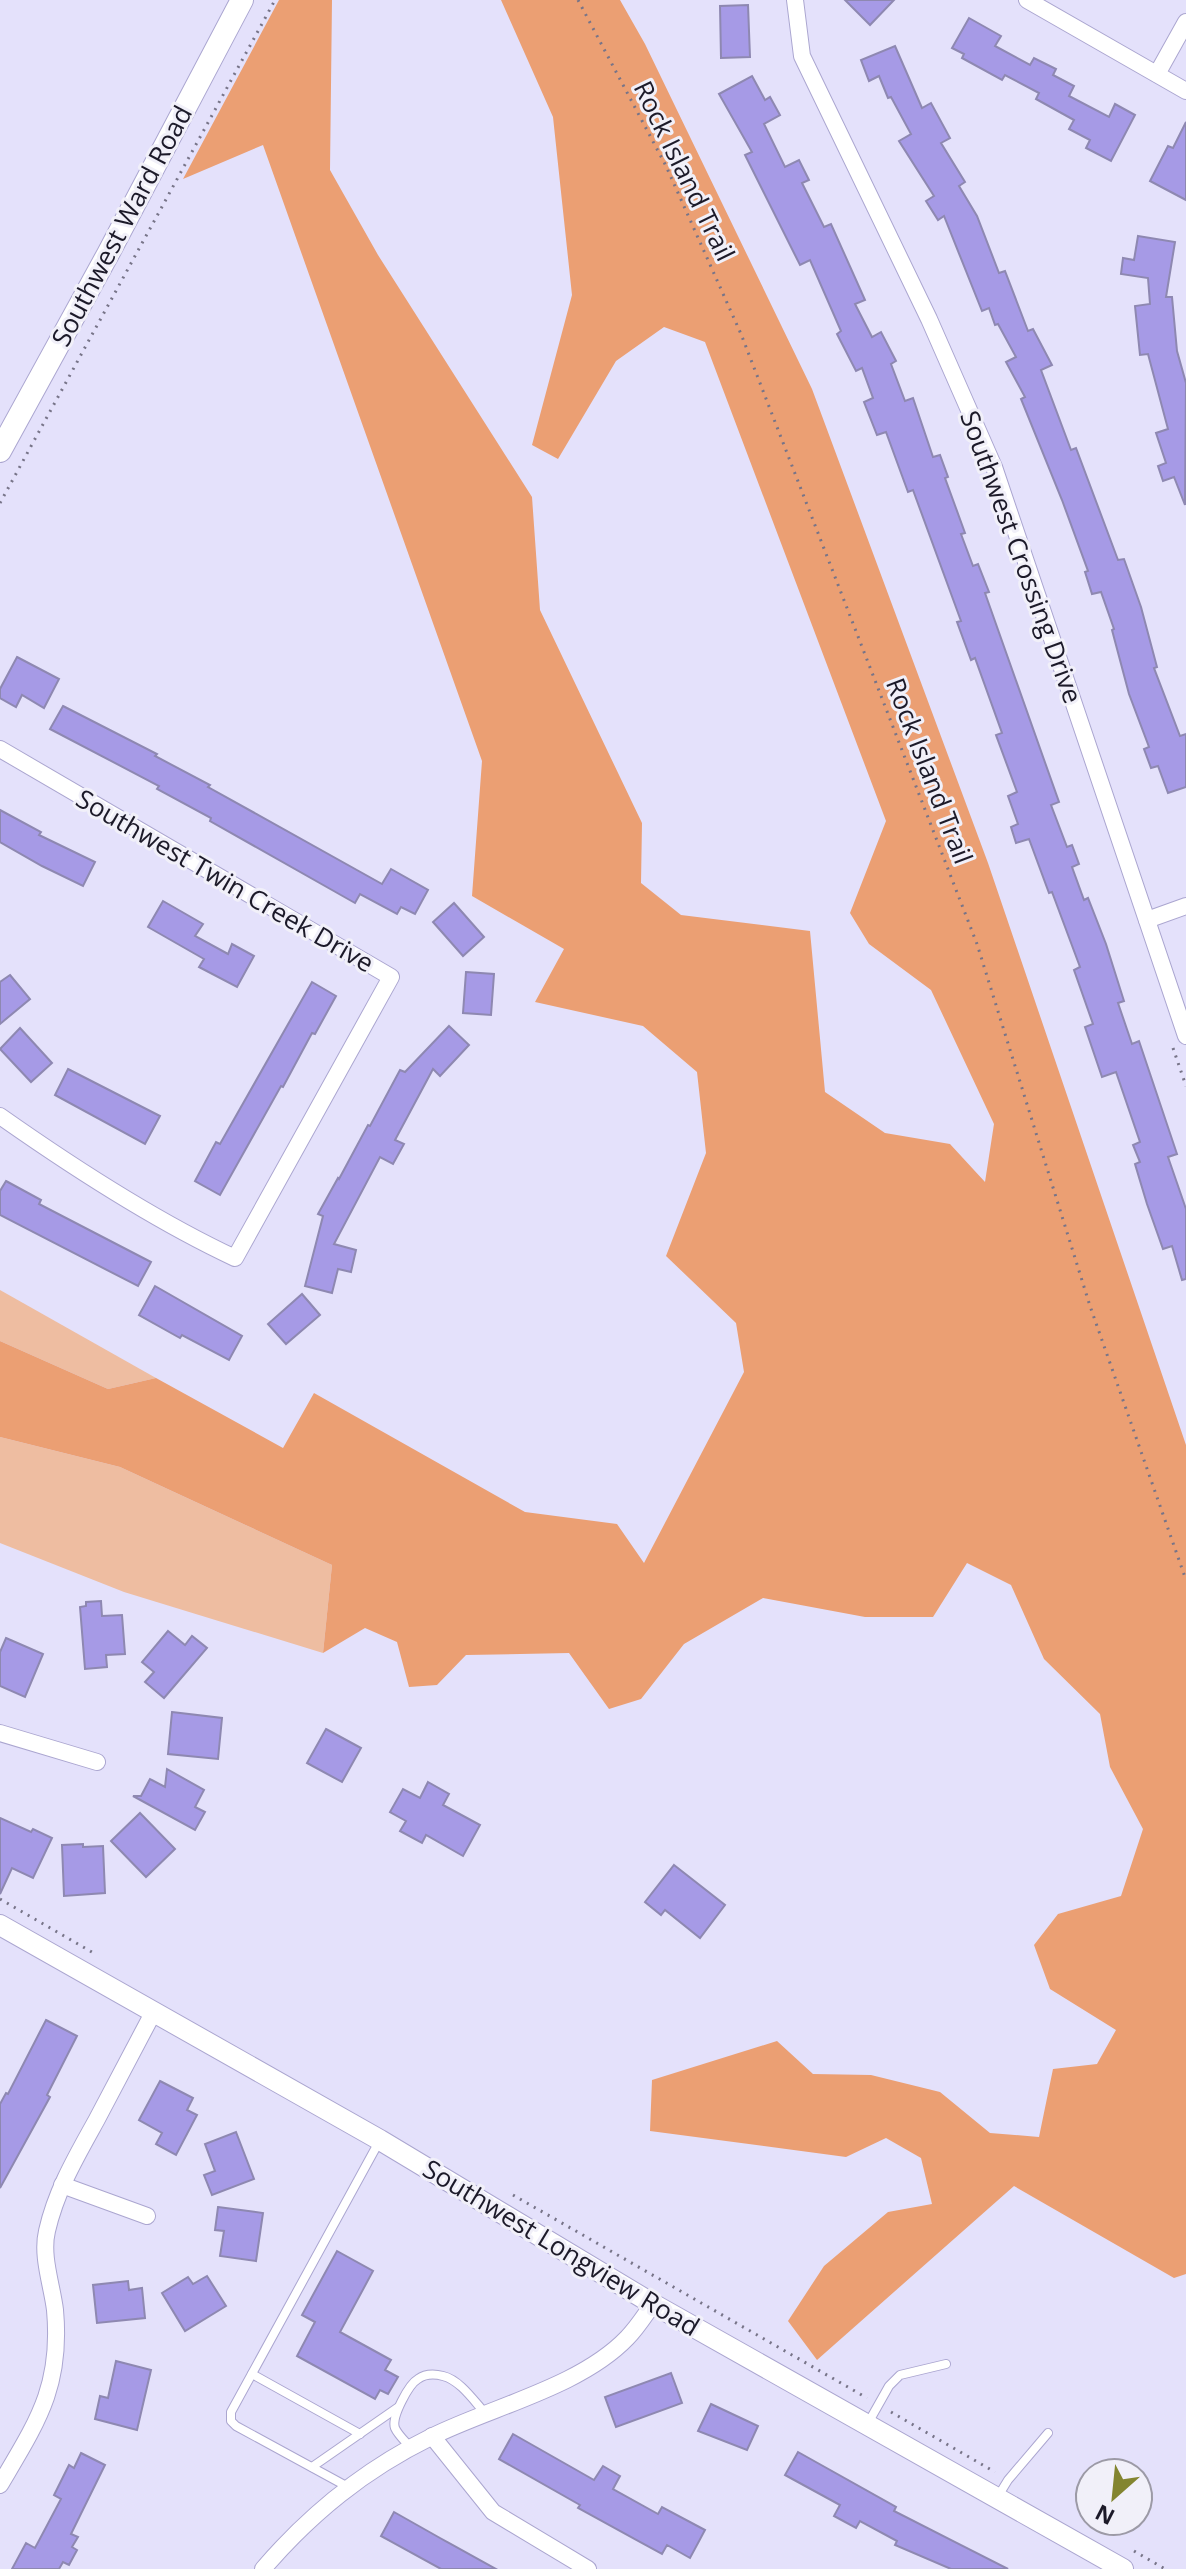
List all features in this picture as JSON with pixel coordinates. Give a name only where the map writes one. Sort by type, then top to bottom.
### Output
[{"type":"main road","name":"Southwest Ward Road","points":[[0,451],[242,0]]},
{"type":"street","name":"Southwest Crossing Drive","points":[[795,0],[802,56],[929,319],[994,467],[1186,1036]]},
{"type":"street","points":[[1027,0],[1186,91]]},
{"type":"street","points":[[1157,74],[1186,22]]},
{"type":"street","name":"Southwest Twin Creek Drive","points":[[0,749],[391,977],[235,1258],[186,1233],[44,1147],[0,1116]]},
{"type":"street","points":[[1147,920],[1186,906]]},
{"type":"street","points":[[0,1733],[97,1762]]},
{"type":"street","name":"Southwest Longview Road","points":[[0,1925],[153,2013],[213,2043],[653,2304],[1123,2569]]},
{"type":"street","points":[[0,2485],[33,2428],[52,2385],[56,2338],[46,2235],[62,2185],[153,2013]]},
{"type":"street","points":[[62,2185],[147,2216]]},
{"type":"street","points":[[263,2569],[295,2532],[361,2477],[432,2436],[590,2367],[627,2338],[653,2304]]},
{"type":"street","points":[[432,2436],[493,2512],[588,2569]]},
{"type":"lane","points":[[348,2487],[231,2421],[231,2412],[380,2140]]},
{"type":"lane","points":[[867,2426],[889,2386],[900,2375],[946,2364]]},
{"type":"lane","points":[[252,2374],[360,2434]]},
{"type":"lane","points":[[411,2448],[395,2427],[398,2408],[416,2379],[430,2375],[445,2376],[457,2383],[486,2414]]},
{"type":"lane","points":[[312,2467],[398,2408]]},
{"type":"lane","points":[[997,2499],[1008,2480],[1048,2433]]},
{"type":"path","points":[[0,503],[275,0]]},
{"type":"path","name":"Rock Island Trail","points":[[578,0],[666,166],[741,334],[971,929],[1090,1306],[1186,1580]]},
{"type":"path","points":[[0,1899],[105,1960]]},
{"type":"path","points":[[510,2193],[1008,2480]]},
{"type":"path","points":[[1126,2547],[1165,2569]]},
{"type":"shaded area","points":[[279,0],[332,0],[330,170],[378,255],[532,497],[540,610],[642,823],[641,883],[681,915],[810,931],[825,1092],[885,1133],[950,1144],[985,1182],[994,1124],[931,990],[869,944],[850,913],[886,821],[705,342],[664,327],[616,361],[558,459],[532,445],[572,295],[553,117],[501,0],[620,0],[645,44],[812,389],[988,863],[1186,1445],[1186,2274],[1174,2278],[1014,2186],[817,2360],[788,2321],[824,2266],[888,2212],[932,2204],[921,2158],[886,2138],[846,2157],[650,2131],[652,2080],[777,2041],[813,2074],[871,2075],[940,2092],[990,2133],[1039,2137],[1053,2069],[1097,2064],[1116,2030],[1050,1989],[1034,1945],[1058,1914],[1121,1896],[1143,1829],[1110,1767],[1100,1714],[1044,1659],[1011,1585],[967,1563],[933,1617],[865,1617],[763,1598],[684,1644],[641,1699],[609,1709],[569,1653],[466,1655],[437,1685],[409,1687],[397,1642],[365,1628],[323,1653],[332,1565],[120,1467],[0,1437],[0,1341],[108,1389],[156,1378],[283,1448],[314,1393],[525,1512],[617,1524],[644,1563],[744,1372],[736,1323],[666,1256],[706,1153],[697,1072],[643,1026],[535,1002],[564,949],[472,896],[482,761],[263,145],[183,179]]},
{"type":"shaded area","points":[[0,1290],[156,1378],[108,1389],[0,1341]]},
{"type":"shaded area","points":[[0,1437],[120,1467],[332,1565],[323,1653],[124,1592],[0,1543]]},
{"type":"building","points":[[845,0],[894,0],[870,25]]},
{"type":"building","points":[[748,5],[750,57],[721,58],[720,6]]},
{"type":"building","points":[[969,18],[1001,36],[995,46],[1030,65],[1034,58],[1056,69],[1053,75],[1074,86],[1069,96],[1109,117],[1115,104],[1135,115],[1111,161],[1086,148],[1090,140],[1069,129],[1074,120],[1036,99],[1039,93],[1005,75],[1002,80],[962,58],[964,54],[952,48]]},
{"type":"building","points":[[895,46],[922,108],[931,103],[950,138],[941,143],[965,182],[959,186],[977,216],[999,273],[1005,271],[1028,331],[1033,329],[1052,365],[1041,370],[1071,450],[1076,448],[1118,560],[1124,559],[1141,607],[1157,667],[1154,668],[1180,736],[1186,734],[1186,787],[1168,793],[1158,766],[1151,768],[1144,749],[1149,747],[1129,694],[1114,629],[1101,592],[1092,594],[1085,572],[1088,571],[1021,399],[1025,397],[1006,362],[1016,357],[998,324],[995,325],[989,308],[982,311],[944,216],[938,220],[926,201],[934,196],[899,141],[911,134],[891,97],[888,98],[879,76],[869,81],[861,60]]},
{"type":"building","points":[[752,76],[765,100],[770,97],[780,115],[764,124],[785,167],[799,160],[809,180],[802,183],[824,227],[831,224],[865,300],[855,304],[872,337],[881,332],[896,361],[891,364],[905,401],[913,398],[933,457],[940,455],[948,477],[945,478],[965,533],[961,534],[973,566],[978,564],[989,592],[985,593],[1059,802],[1051,805],[1067,847],[1072,845],[1079,864],[1072,867],[1106,944],[1124,1001],[1118,1003],[1132,1044],[1139,1041],[1177,1154],[1168,1157],[1186,1209],[1186,1279],[1182,1280],[1172,1246],[1163,1249],[1147,1204],[1135,1164],[1140,1162],[1133,1145],[1140,1142],[1116,1072],[1102,1077],[1085,1027],[1093,1024],[1074,970],[1080,967],[1052,892],[1049,893],[1029,839],[1016,843],[1011,827],[1018,824],[1008,796],[1017,792],[996,735],[1002,733],[975,658],[971,660],[957,622],[961,621],[913,490],[908,492],[886,432],[877,435],[864,402],[873,398],[862,368],[856,371],[837,334],[841,331],[810,260],[800,265],[745,155],[752,152],[719,94]]},
{"type":"building","points":[[1186,122],[1186,200],[1150,181],[1168,146],[1173,148]]},
{"type":"building","points":[[1138,236],[1175,242],[1166,297],[1172,297],[1177,351],[1186,383],[1185,505],[1174,477],[1163,481],[1158,466],[1166,463],[1156,433],[1168,429],[1148,354],[1140,355],[1135,306],[1150,304],[1148,278],[1121,274],[1123,258],[1134,260]]},
{"type":"building","points":[[17,657],[59,679],[44,708],[22,695],[16,707],[0,698],[0,689]]},
{"type":"building","points":[[63,706],[157,754],[155,756],[210,785],[208,787],[382,884],[391,869],[428,890],[415,914],[401,907],[397,914],[360,894],[355,903],[210,821],[211,818],[157,789],[159,786],[50,729]]},
{"type":"building","points":[[0,810],[41,832],[39,835],[95,862],[83,886],[0,842]]},
{"type":"building","points":[[163,901],[203,924],[195,936],[228,954],[232,944],[254,956],[237,987],[199,967],[204,959],[148,927]]},
{"type":"building","points":[[454,903],[484,937],[463,956],[433,922]]},
{"type":"building","points":[[466,972],[494,974],[491,1015],[463,1013]]},
{"type":"building","points":[[10,975],[30,999],[0,1024],[0,982]]},
{"type":"building","points":[[312,982],[336,996],[220,1195],[195,1181],[216,1142],[220,1144]]},
{"type":"building","points":[[449,1026],[469,1045],[440,1076],[433,1069],[395,1140],[404,1144],[393,1164],[380,1157],[334,1244],[356,1250],[351,1272],[338,1269],[332,1293],[305,1286],[323,1216],[318,1214],[400,1070],[405,1072]]},
{"type":"building","points":[[20,1028],[52,1063],[31,1082],[0,1049]]},
{"type":"building","points":[[68,1069],[160,1116],[145,1144],[55,1095]]},
{"type":"building","points":[[6,1181],[41,1200],[39,1204],[151,1262],[138,1286],[0,1215],[0,1191]]},
{"type":"building","points":[[155,1286],[242,1336],[229,1360],[139,1315]]},
{"type":"building","points":[[302,1294],[320,1315],[286,1344],[268,1324]]},
{"type":"building","points":[[101,1601],[102,1616],[122,1615],[125,1654],[106,1655],[107,1667],[85,1669],[80,1607],[86,1606],[86,1602]]},
{"type":"building","points":[[168,1631],[185,1645],[192,1636],[207,1648],[164,1698],[145,1682],[154,1672],[142,1662]]},
{"type":"building","points":[[6,1638],[43,1654],[25,1697],[0,1686],[0,1652]]},
{"type":"building","points":[[172,1712],[222,1718],[218,1759],[168,1754]]},
{"type":"building","points":[[326,1729],[361,1748],[342,1782],[307,1763]]},
{"type":"building","points":[[167,1769],[204,1790],[195,1807],[205,1812],[195,1830],[133,1796],[141,1796],[150,1779],[165,1787]]},
{"type":"building","points":[[428,1782],[449,1794],[443,1805],[480,1825],[463,1856],[426,1835],[422,1843],[400,1831],[406,1821],[390,1812],[403,1789],[420,1798]]},
{"type":"building","points":[[140,1813],[175,1849],[146,1877],[111,1841]]},
{"type":"building","points":[[0,1818],[52,1838],[33,1878],[12,1868],[0,1894]]},
{"type":"building","points":[[83,1844],[83,1847],[103,1846],[105,1893],[64,1896],[62,1845]]},
{"type":"building","points":[[674,1865],[725,1905],[700,1938],[665,1910],[661,1915],[645,1902]]},
{"type":"building","points":[[46,2020],[77,2036],[47,2095],[50,2097],[0,2188],[0,2104]]},
{"type":"building","points":[[160,2081],[193,2098],[187,2110],[197,2115],[176,2155],[156,2144],[162,2133],[139,2120]]},
{"type":"building","points":[[236,2132],[254,2179],[212,2195],[204,2175],[215,2171],[205,2144]]},
{"type":"building","points":[[218,2207],[263,2213],[256,2261],[220,2256],[224,2231],[215,2230]]},
{"type":"building","points":[[337,2251],[373,2271],[340,2332],[391,2360],[385,2370],[398,2377],[388,2394],[380,2390],[375,2399],[297,2356],[315,2322],[302,2315]]},
{"type":"building","points":[[207,2276],[226,2306],[185,2331],[162,2293],[188,2277],[193,2284]]},
{"type":"building","points":[[128,2281],[129,2290],[142,2288],[145,2318],[97,2323],[93,2285]]},
{"type":"building","points":[[116,2361],[151,2370],[137,2430],[95,2419],[100,2396],[108,2398]]},
{"type":"building","points":[[671,2373],[682,2403],[616,2427],[605,2397]]},
{"type":"building","points":[[711,2404],[758,2426],[747,2450],[698,2431]]},
{"type":"building","points":[[513,2434],[594,2480],[603,2466],[620,2476],[613,2489],[658,2514],[662,2507],[705,2530],[690,2558],[667,2545],[662,2554],[578,2508],[580,2505],[499,2459]]},
{"type":"building","points":[[798,2452],[896,2507],[894,2511],[1008,2569],[951,2569],[895,2545],[897,2541],[860,2521],[856,2528],[834,2516],[840,2505],[785,2475]]},
{"type":"building","points":[[81,2453],[105,2465],[71,2534],[78,2537],[72,2547],[77,2550],[69,2565],[63,2562],[59,2569],[12,2569],[26,2543],[35,2548],[61,2499],[54,2495],[69,2465],[74,2468]]},
{"type":"building","points":[[394,2512],[496,2569],[441,2569],[381,2536]]}]
